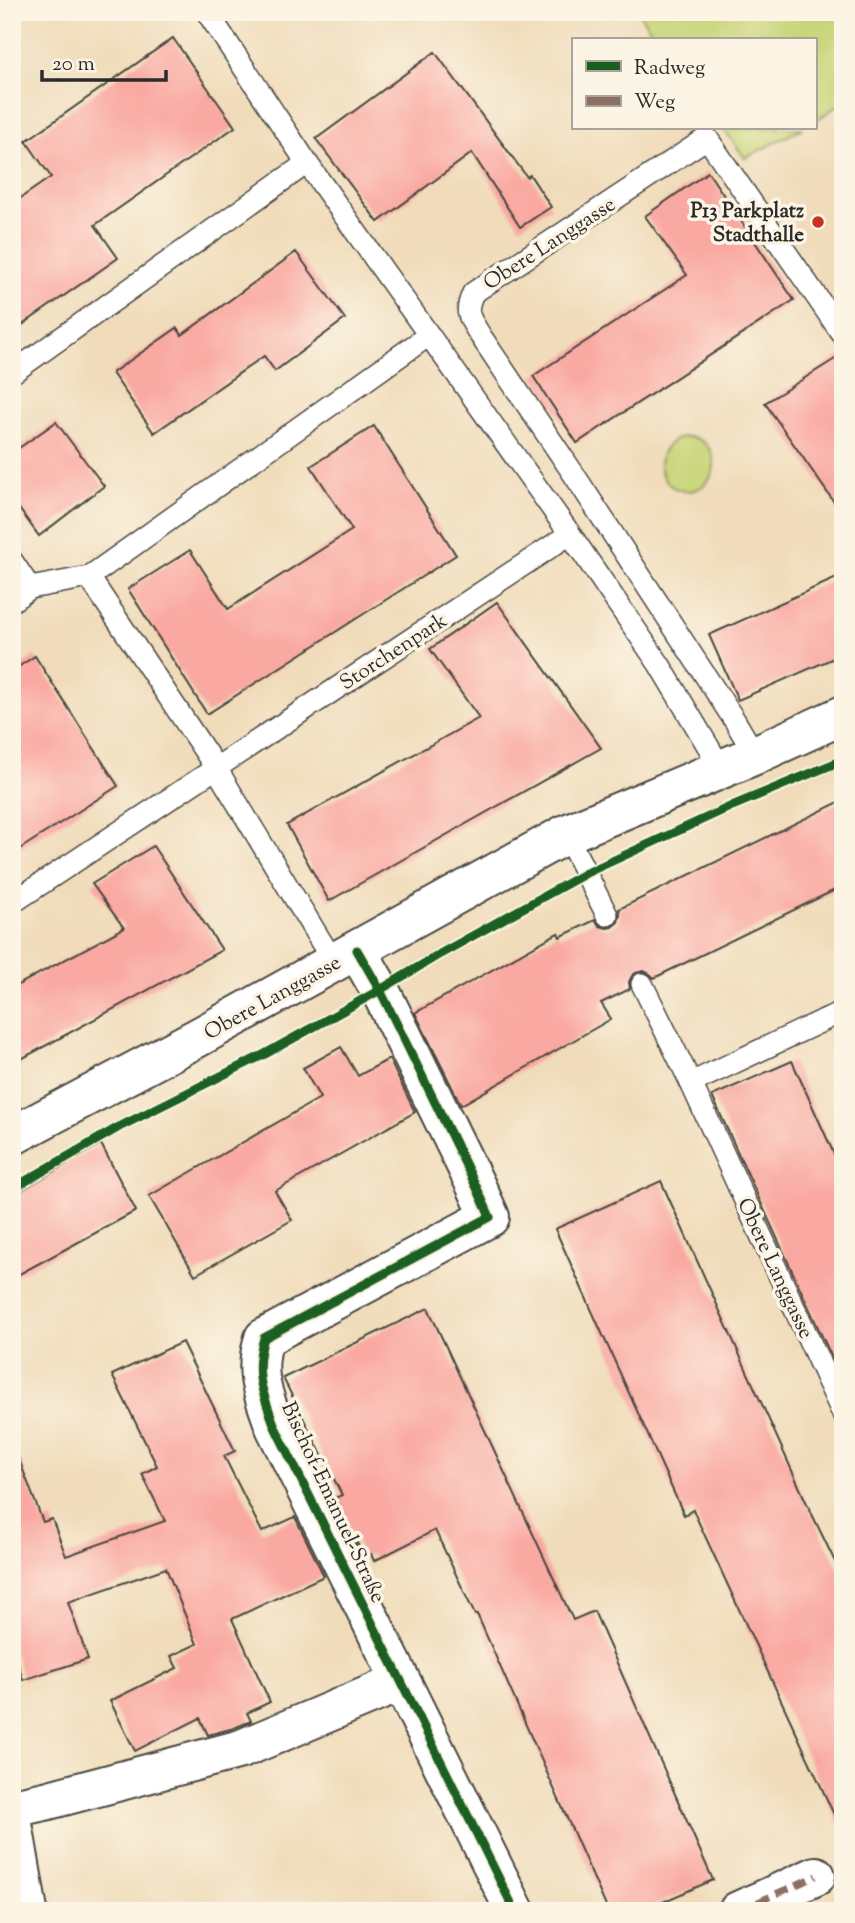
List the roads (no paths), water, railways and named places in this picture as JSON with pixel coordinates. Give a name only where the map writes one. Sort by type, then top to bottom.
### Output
[{"type":"street","name":"Obere Langgasse","points":[[12,1136],[346,957],[566,834],[843,715]]},
{"type":"street","name":"Bischof-Emanuel-Straße","points":[[346,957],[380,990],[490,1217],[264,1338],[258,1357],[260,1384],[275,1427],[515,1911]]},
{"type":"street","points":[[12,1808],[242,1749],[401,1682]]},
{"type":"street","points":[[12,1818],[28,1911]]},
{"type":"street","points":[[738,1911],[816,1876]]},
{"type":"lane","points":[[209,15],[307,163],[659,664],[738,761]]},
{"type":"lane","name":"Obere Langgasse","points":[[738,761],[735,720],[480,335],[470,319],[467,306],[473,293],[707,138],[843,335]]},
{"type":"lane","points":[[12,373],[307,163]]},
{"type":"lane","points":[[12,601],[30,588],[89,577],[429,335]]},
{"type":"lane","name":"Storchenpark","points":[[12,903],[570,534]]},
{"type":"lane","points":[[12,561],[30,588]]},
{"type":"lane","points":[[89,577],[346,957]]},
{"type":"lane","points":[[566,834],[607,915]]},
{"type":"lane","name":"Obere Langgasse","points":[[642,984],[691,1083],[843,1415]]},
{"type":"lane","points":[[691,1083],[843,1011]]},
{"type":"railway","points":[[12,17],[15,12]]},
{"type":"place","name":"P13 Parkplatz Stadthalle","points":[[818,222]]}]
